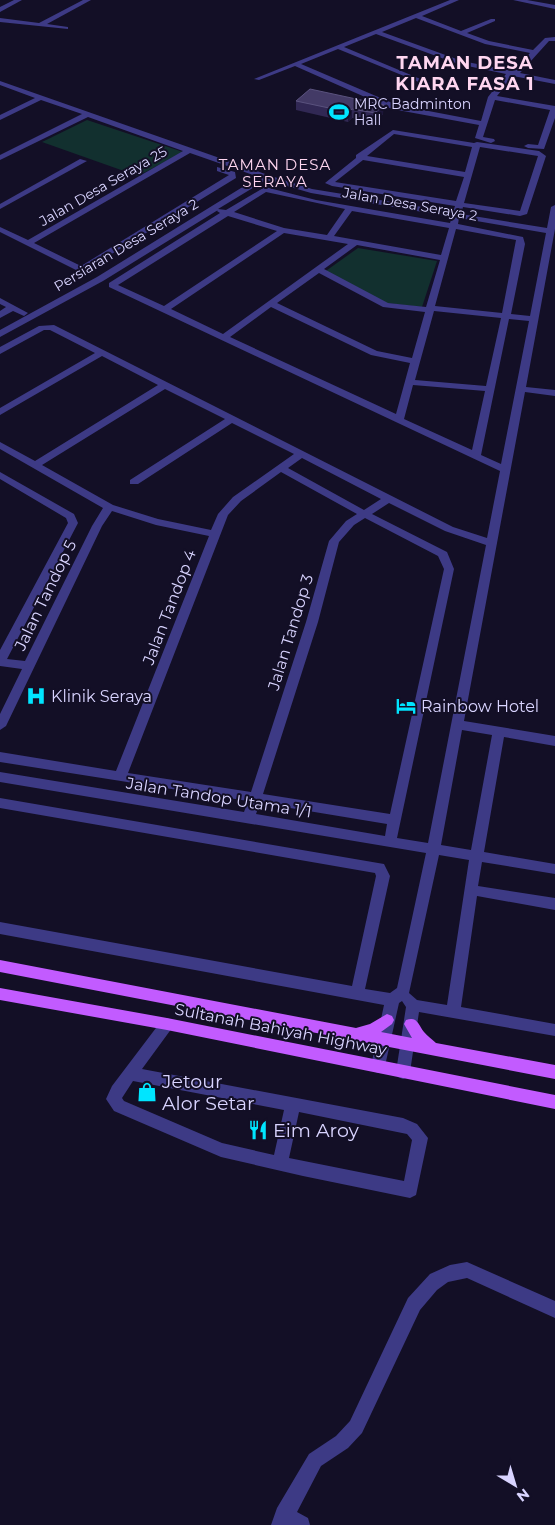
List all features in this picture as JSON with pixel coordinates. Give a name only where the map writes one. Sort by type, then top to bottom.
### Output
[{"type":"main road","name":"Sultanah Bahiyah Highway","points":[[0,966],[555,1072]]},
{"type":"main road","name":"Sultanah Bahiyah Highway","points":[[0,994],[167,1024],[555,1102]]},
{"type":"main road","points":[[349,1033],[366,1032],[387,1020]]},
{"type":"main road","points":[[411,1024],[420,1038],[433,1048]]},
{"type":"street","points":[[0,10],[19,0]]},
{"type":"street","points":[[40,25],[88,0]]},
{"type":"street","points":[[257,79],[456,0]]},
{"type":"street","points":[[516,0],[555,7]]},
{"type":"street","points":[[71,2],[79,5]]},
{"type":"street","points":[[417,16],[492,45],[534,52]]},
{"type":"street","points":[[0,20],[66,28]]},
{"type":"street","points":[[460,32],[493,20]]},
{"type":"street","points":[[377,32],[460,63],[555,82]]},
{"type":"street","points":[[398,420],[459,205],[492,97],[511,74],[518,71],[546,39],[555,39]]},
{"type":"street","points":[[339,47],[428,84]]},
{"type":"street","points":[[296,64],[395,107],[483,124]]},
{"type":"street","points":[[1,83],[256,174],[324,194],[550,231]]},
{"type":"street","points":[[478,142],[477,144],[538,153],[542,156],[522,214],[329,183],[390,133],[395,132],[541,147],[555,108],[492,97]]},
{"type":"street","points":[[0,118],[42,98]]},
{"type":"street","points":[[0,158],[88,114]]},
{"type":"street","name":"Jalan Desa Seraya 25","points":[[28,243],[190,150]]},
{"type":"street","points":[[81,269],[233,176],[231,172],[182,155]]},
{"type":"street","points":[[359,157],[468,175]]},
{"type":"street","points":[[0,207],[83,161]]},
{"type":"street","name":"Persiaran Desa Seraya 2","points":[[0,326],[96,277],[256,174]]},
{"type":"street","name":"Persiaran Desa Seraya 2","points":[[0,334],[214,209],[265,177]]},
{"type":"street","name":"Jalan Desa Seraya 2","points":[[225,213],[265,189],[304,200],[520,239],[521,244],[507,316]]},
{"type":"street","points":[[378,1066],[387,1020],[397,995],[433,849],[458,725],[504,469],[534,319],[550,254],[550,231],[555,207]]},
{"type":"street","points":[[330,238],[350,208]]},
{"type":"street","points":[[214,209],[283,230],[444,258]]},
{"type":"street","points":[[225,213],[112,285],[504,469]]},
{"type":"street","points":[[0,229],[96,277]]},
{"type":"street","points":[[165,310],[283,230]]},
{"type":"street","points":[[224,337],[356,242]]},
{"type":"street","points":[[318,269],[386,305],[534,319]]},
{"type":"street","points":[[0,301],[24,313]]},
{"type":"street","points":[[270,304],[374,353],[415,361]]},
{"type":"street","points":[[0,315],[13,308]]},
{"type":"street","points":[[476,456],[507,316]]},
{"type":"street","points":[[0,351],[46,327],[50,327],[449,529],[491,543]]},
{"type":"street","points":[[0,412],[101,353]]},
{"type":"street","points":[[409,382],[490,389]]},
{"type":"street","points":[[35,465],[164,385]]},
{"type":"street","points":[[520,389],[555,393]]},
{"type":"street","points":[[134,482],[230,419]]},
{"type":"street","points":[[0,445],[109,507],[156,522],[215,534]]},
{"type":"street","name":"Jalan Tandop 4","points":[[120,776],[223,514],[229,506],[301,454]]},
{"type":"street","points":[[281,468],[364,514],[435,548],[442,554],[449,569],[390,842]]},
{"type":"street","points":[[0,475],[70,516],[74,523]]},
{"type":"street","name":"Jalan Tandop 3","points":[[249,817],[312,622],[334,541],[350,523],[388,499]]},
{"type":"street","name":"Jalan Tandop 5","points":[[0,726],[97,526],[109,507]]},
{"type":"street","points":[[74,523],[97,526]]},
{"type":"street","points":[[29,666],[0,661],[74,523]]},
{"type":"street","points":[[458,725],[555,741]]},
{"type":"street","points":[[453,1012],[476,857],[499,732]]},
{"type":"street","points":[[0,757],[395,820]]},
{"type":"street","name":"Jalan Tandop Utama 1/1","points":[[0,777],[555,869]]},
{"type":"street","points":[[0,803],[379,868],[383,876],[357,994]]},
{"type":"street","points":[[471,890],[555,904]]},
{"type":"street","points":[[0,928],[357,994],[397,995],[413,1006],[555,1030]]},
{"type":"street","points":[[402,1072],[413,1006]]},
{"type":"street","points":[[130,1074],[412,1128],[420,1138],[410,1190],[221,1150],[120,1106],[114,1099],[115,1095],[130,1074],[167,1024]]},
{"type":"street","points":[[280,1164],[293,1104]]},
{"type":"street","points":[[301,1525],[282,1520],[314,1460],[342,1442],[356,1427],[414,1304],[428,1286],[452,1271],[467,1270],[555,1310]]},
{"type":"green space","points":[[87,120],[183,152],[138,176],[42,142]]},
{"type":"green space","points":[[358,248],[437,261],[422,307],[387,303],[323,273]]},
{"type":"building","points":[[310,89],[384,105],[375,113],[352,109],[348,112],[296,101]]},
{"type":"place","name":"MRC Badminton Hall","points":[[339,112]]},
{"type":"place","name":"Klinik Seraya","points":[[36,696]]},
{"type":"place","name":"Rainbow Hotel","points":[[406,706]]},
{"type":"place","name":"Jetour Alor Setar","points":[[147,1092]]},
{"type":"place","name":"Eim Aroy","points":[[258,1130]]},
{"type":"district","name":"TAMAN DESA KIARA FASA 1","points":[[465,73]]},
{"type":"district","name":"TAMAN DESA SERAYA","points":[[275,174]]}]
